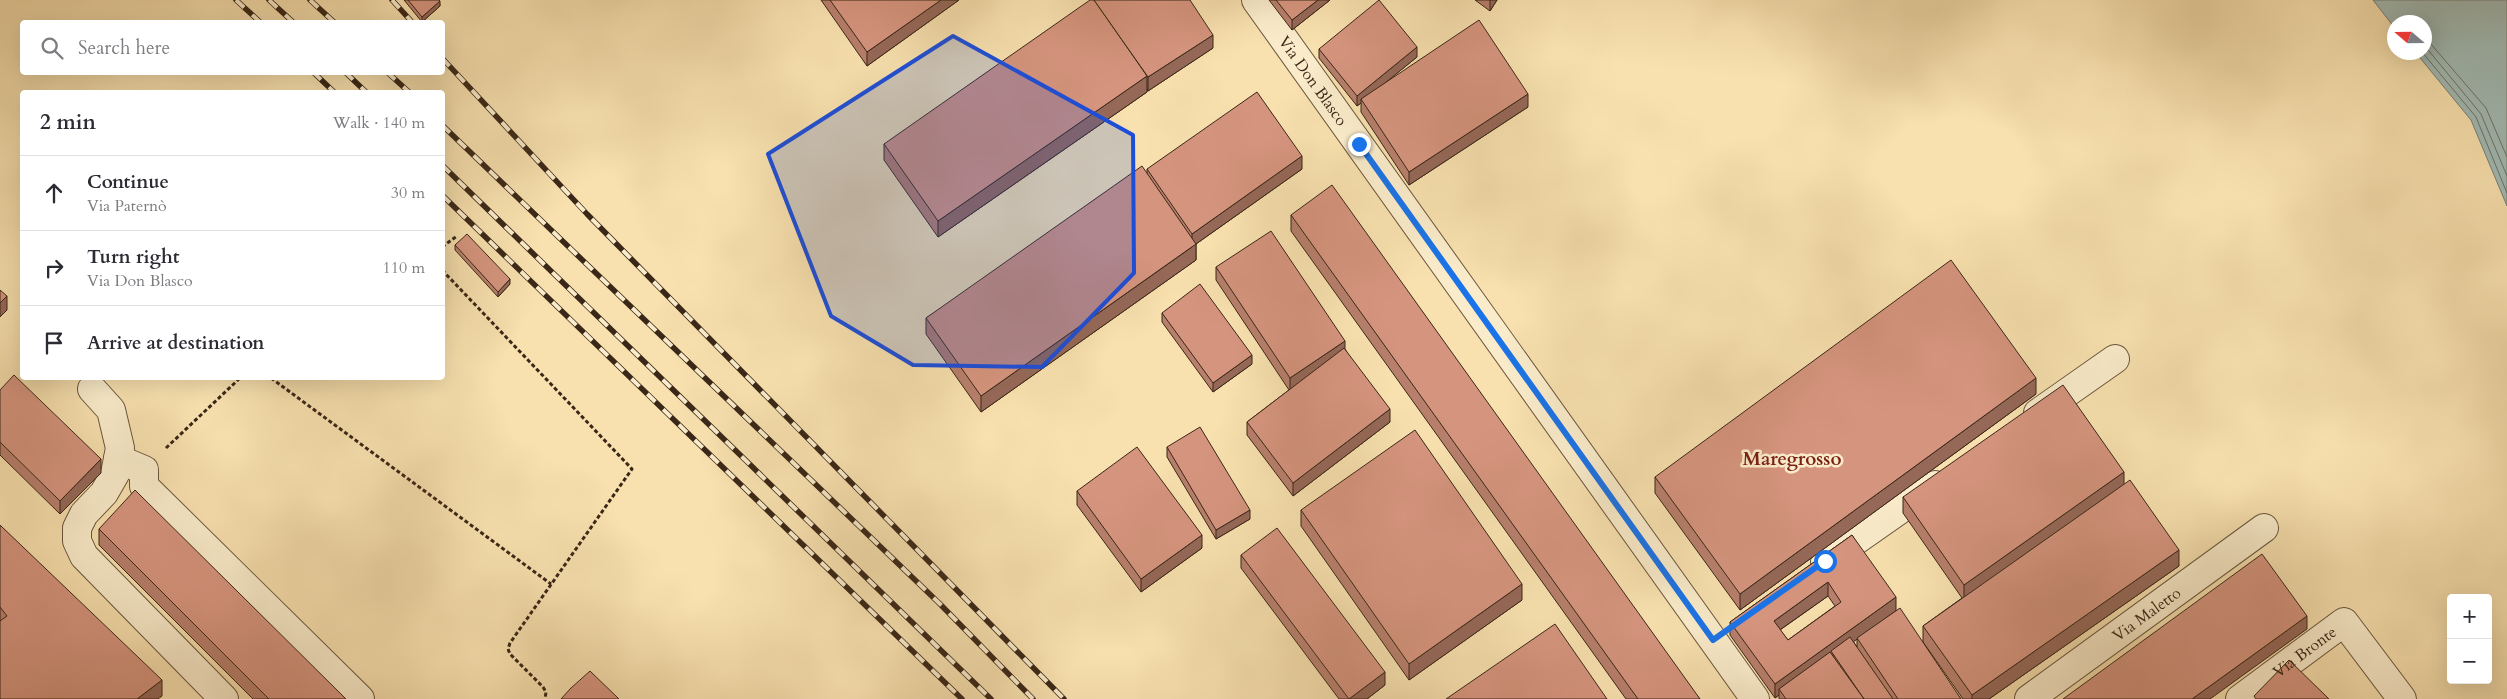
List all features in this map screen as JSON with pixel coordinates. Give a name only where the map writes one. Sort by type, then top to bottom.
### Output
[{"type":"street","name":"Via Don Blasco","points":[[1256,0],[1755,699]]},
{"type":"street","points":[[2018,426],[2114,359]]},
{"type":"street","points":[[92,389],[111,410],[120,448],[115,474],[104,493],[84,514],[77,528],[77,541],[84,556],[224,699]]},
{"type":"street","points":[[118,459],[144,470],[144,486],[360,699]]},
{"type":"street","points":[[1801,578],[1954,471]]},
{"type":"street","name":"Via Maletto","points":[[2029,699],[2264,528]]},
{"type":"street","name":"Via Bronte","points":[[2240,699],[2344,622],[2402,699]]},
{"type":"street","points":[[1713,640],[1737,623]]},
{"type":"path","points":[[445,245],[456,236]]},
{"type":"path","points":[[445,273],[632,469],[508,649],[513,657],[543,687],[546,692],[545,699]]},
{"type":"path","points":[[144,470],[238,380]]},
{"type":"path","points":[[273,380],[551,584]]},
{"type":"highlighted area","points":[[953,36],[1133,135],[1134,273],[1042,367],[913,365],[831,316],[768,154]]},
{"type":"water","points":[[2373,0],[2507,0],[2507,206],[2471,120],[2422,60],[2432,60],[2432,15],[2387,15],[2387,18]]},
{"type":"building","points":[[408,0],[439,0],[440,1],[422,17]]},
{"type":"building","points":[[830,0],[941,0],[867,52]]},
{"type":"building","points":[[1090,0],[1094,0],[1147,76],[938,221],[884,144]]},
{"type":"building","points":[[1094,0],[1190,0],[1213,35],[1148,77]]},
{"type":"building","points":[[1276,0],[1318,0],[1292,20]]},
{"type":"building","points":[[1379,0],[1417,47],[1357,96],[1319,49]]},
{"type":"building","points":[[1479,20],[1528,94],[1409,172],[1361,99]]},
{"type":"building","points":[[1257,92],[1302,156],[1192,234],[1147,169]]},
{"type":"building","points":[[1142,166],[1196,244],[981,396],[926,318]]},
{"type":"building","points":[[1332,185],[1700,699],[1638,699],[1291,215]]},
{"type":"building","points":[[1271,231],[1345,341],[1290,378],[1216,267]]},
{"type":"building","points":[[467,234],[510,279],[498,292],[455,245]]},
{"type":"building","points":[[1951,260],[2036,378],[1740,594],[1655,477]]},
{"type":"building","points":[[1200,284],[1252,355],[1213,383],[1162,313]]},
{"type":"building","points":[[0,290],[7,296],[0,303]]},
{"type":"building","points":[[1344,348],[1390,409],[1293,483],[1247,422]]},
{"type":"building","points":[[14,375],[101,459],[60,501],[0,442],[0,390]]},
{"type":"building","points":[[2063,385],[2124,472],[1964,585],[1903,497]]},
{"type":"building","points":[[1200,427],[1250,510],[1216,530],[1167,447]]},
{"type":"building","points":[[1415,430],[1522,584],[1409,664],[1301,510]]},
{"type":"building","points":[[1137,447],[1202,535],[1141,579],[1077,491]]},
{"type":"building","points":[[2130,480],[2179,550],[1972,695],[1923,626]]},
{"type":"building","points":[[135,490],[346,699],[269,699],[99,529]]},
{"type":"building","points":[[0,525],[162,680],[137,699],[0,699],[0,621],[7,616],[0,607]]},
{"type":"building","points":[[1277,528],[1385,672],[1349,699],[1241,555]]},
{"type":"building","points":[[1852,535],[1896,597],[1775,684],[1730,622]],"holes":[[[1828,582],[1841,602],[1788,640],[1774,621]]]},
{"type":"building","points":[[2262,554],[2307,616],[2192,699],[2063,699]]},
{"type":"building","points":[[1900,608],[1961,699],[1898,699],[1857,638]]},
{"type":"building","points":[[1555,624],[1607,699],[1446,699]]},
{"type":"building","points":[[1850,637],[1893,699],[1864,699],[1831,651]]},
{"type":"building","points":[[1830,652],[1864,699],[1786,699],[1779,689]]},
{"type":"building","points":[[2289,660],[2329,699],[2256,699],[2254,696]]},
{"type":"building","points":[[590,671],[619,699],[561,699],[571,688]]},
{"type":"railway","points":[[236,0],[258,20]]},
{"type":"railway","points":[[269,0],[291,20]]},
{"type":"railway","points":[[310,0],[332,20]]},
{"type":"railway","points":[[392,0],[410,20]]},
{"type":"railway","points":[[445,61],[587,214],[1064,699]]},
{"type":"railway","points":[[316,75],[332,90]]},
{"type":"railway","points":[[348,75],[364,90]]},
{"type":"railway","points":[[390,75],[407,90]]},
{"type":"railway","points":[[445,128],[939,603],[1033,699]]},
{"type":"railway","points":[[445,168],[991,699]]},
{"type":"railway","points":[[445,198],[962,699]]},
{"type":"district","name":"Maregrosso","points":[[1792,458]]},
{"type":"route","points":[[1359,144],[1713,640],[1825,561]]}]
